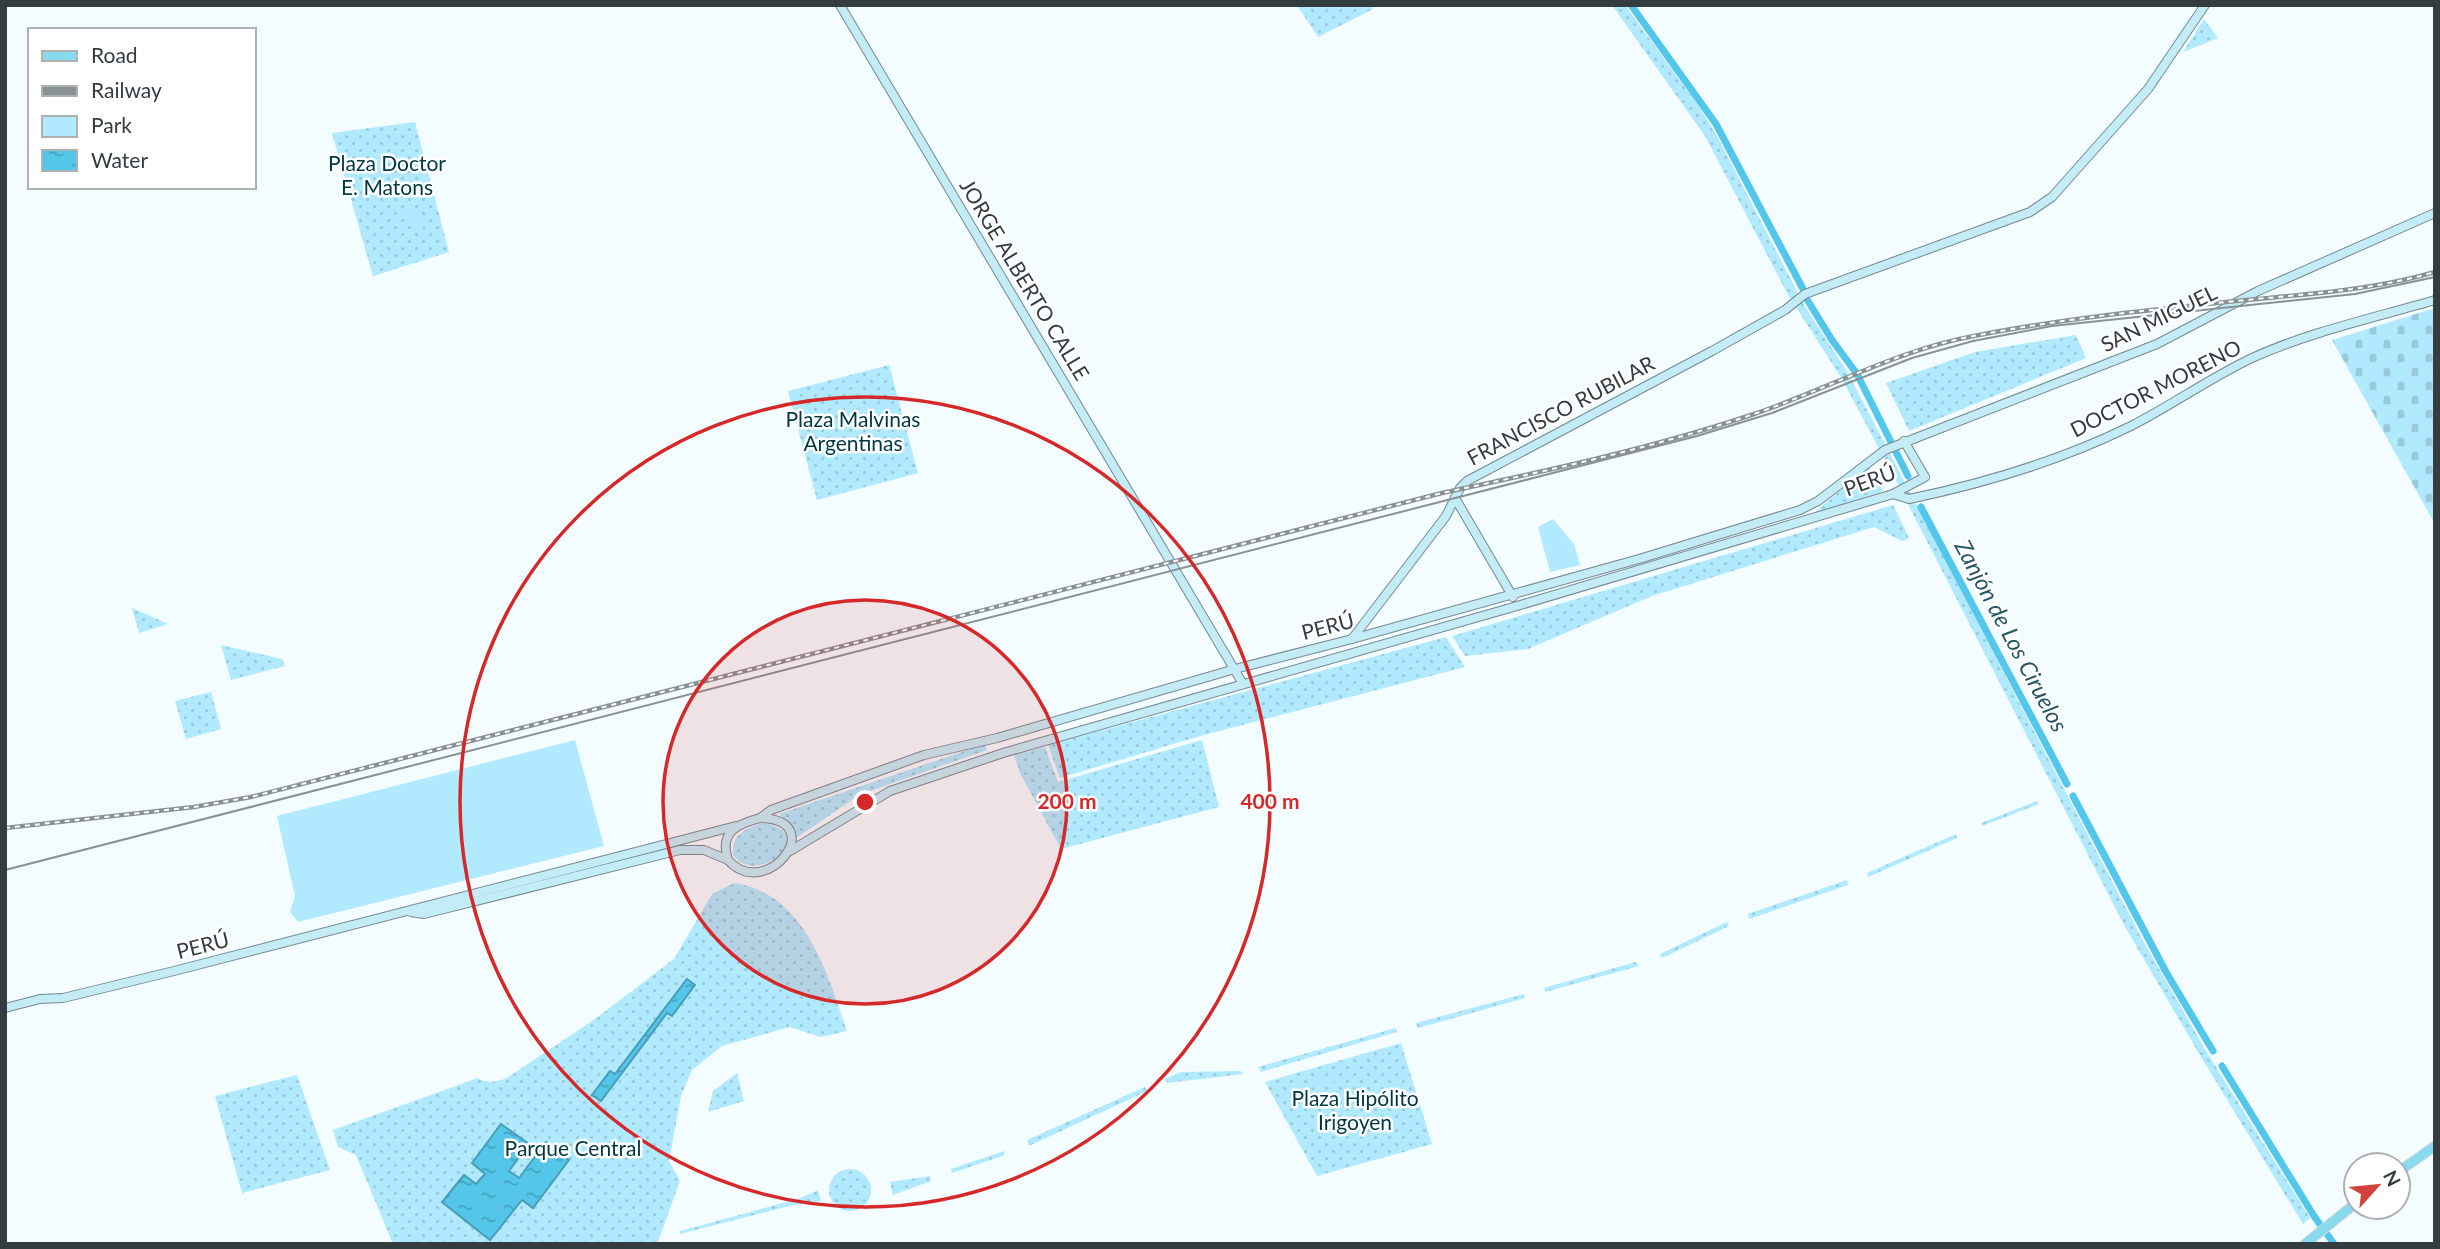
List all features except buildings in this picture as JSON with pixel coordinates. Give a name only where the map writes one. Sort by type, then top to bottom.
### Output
[{"type":"main road","name":"JORGE ALBERTO CALLE","points":[[840,5],[1244,684]]},
{"type":"main road","name":"FRANCISCO RUBILAR","points":[[1352,639],[1446,516],[1460,488],[1467,481],[1712,351],[1785,310],[1805,295],[2030,212],[2052,197],[2148,89],[2205,5]]},
{"type":"main road","name":"SAN MIGUEL","points":[[1896,445],[2157,344],[2270,285],[2435,213]]},
{"type":"main road","name":"DOCTOR MORENO","points":[[1893,494],[1909,499],[2032,467],[2133,425],[2253,358],[2285,345],[2435,300]]},
{"type":"main road","name":"PERÚ","points":[[760,818],[771,810],[924,755],[997,738],[1235,669],[1352,639],[1800,510],[1818,501],[1896,445],[1921,479],[1893,494],[908,783],[854,810],[790,850]]},
{"type":"main road","points":[[1455,498],[1517,606]]},
{"type":"main road","points":[[1193,681],[1198,697]]},
{"type":"main road","points":[[760,818],[775,820],[785,826],[791,835],[790,850],[780,862],[757,871],[745,872],[728,860],[726,842],[736,826],[760,818]]},
{"type":"main road","name":"PERÚ","points":[[5,1008],[40,999],[63,998],[736,826]]},
{"type":"main road","name":"PERÚ","points":[[408,911],[424,914],[680,850],[704,850],[728,860]]},
{"type":"main road","points":[[2412,1162],[2435,1146]]},
{"type":"main road","points":[[2305,1244],[2342,1214]]},
{"type":"green space","points":[[1297,5],[1371,5],[1373,9],[1318,37]]},
{"type":"green space","points":[[1612,5],[1625,5],[1700,108],[1717,136],[1804,305],[1848,373],[2141,937],[2206,1051],[2310,1218],[2303,1224],[2124,925],[1891,471],[1842,379],[1787,293],[1705,136]]},
{"type":"green space","points":[[2204,19],[2218,38],[2183,52]]},
{"type":"green space","name":"Plaza Doctor E. Matons","points":[[415,122],[449,252],[373,276],[332,133]]},
{"type":"green space","points":[[418,208],[423,228],[412,231],[408,211]]},
{"type":"green space","points":[[2435,308],[2435,524],[2332,340]]},
{"type":"green space","points":[[2076,335],[2086,358],[1909,431],[1886,383],[1975,352]]},
{"type":"green space","name":"Plaza Malvinas Argentinas","points":[[889,365],[918,473],[817,500],[788,391]]},
{"type":"green space","points":[[1869,466],[1883,491],[1813,514]]},
{"type":"green space","points":[[1893,505],[1909,538],[1902,541],[1874,527],[1652,596],[1528,649],[1465,656],[1452,636]]},
{"type":"green space","points":[[1553,519],[1574,544],[1580,565],[1550,572],[1538,527]]},
{"type":"green space","points":[[132,608],[168,624],[139,633]]},
{"type":"green space","points":[[1446,637],[1465,667],[1200,736],[1060,778],[1048,745]]},
{"type":"green space","points":[[221,645],[282,659],[285,666],[231,680]]},
{"type":"green space","points":[[211,692],[221,729],[186,739],[175,701]]},
{"type":"green space","points":[[575,740],[604,846],[298,922],[290,912],[295,896],[277,816]]},
{"type":"green space","points":[[1202,740],[1219,807],[1061,849],[1020,773],[1014,755],[1045,747],[1058,782]]},
{"type":"green space","points":[[985,744],[987,750],[859,795],[795,839],[790,825],[779,814]]},
{"type":"green space","points":[[2037,801],[2039,804],[1982,826],[1981,823]]},
{"type":"green space","points":[[759,824],[770,824],[781,829],[787,836],[787,845],[773,860],[752,866],[742,863],[733,855],[733,848],[736,838],[743,831]]},
{"type":"green space","points":[[1956,834],[1957,838],[1868,877],[1867,873]]},
{"type":"green space","points":[[1847,880],[1848,885],[1749,919],[1748,914]]},
{"type":"green space","name":"Parque Central","points":[[734,883],[758,890],[779,902],[796,919],[821,961],[847,1031],[821,1037],[790,1027],[722,1046],[692,1070],[681,1096],[669,1161],[680,1181],[657,1244],[393,1244],[356,1155],[338,1147],[333,1130],[478,1078],[492,1082],[507,1078],[595,1019],[674,959],[712,894]]},
{"type":"green space","points":[[1727,922],[1729,926],[1662,958],[1660,954]]},
{"type":"green space","points":[[1636,962],[1639,966],[1545,992],[1544,988]]},
{"type":"green space","points":[[1524,994],[1525,998],[1418,1028],[1416,1023]]},
{"type":"green space","points":[[1396,1028],[1397,1032],[1261,1072],[1258,1067]]},
{"type":"green space","name":"Plaza Hipólito Irigoyen","points":[[1401,1043],[1432,1144],[1317,1176],[1265,1082]]},
{"type":"green space","points":[[1241,1071],[1243,1074],[1167,1083],[1165,1079],[1181,1072]]},
{"type":"green space","points":[[737,1073],[744,1101],[708,1112],[713,1091]]},
{"type":"green space","points":[[1333,1074],[1335,1082],[1311,1088],[1296,1088]]},
{"type":"green space","points":[[297,1075],[330,1170],[242,1193],[215,1096]]},
{"type":"green space","points":[[1145,1087],[1147,1091],[1029,1146],[1027,1140]]},
{"type":"green space","points":[[1004,1151],[1005,1155],[952,1173],[951,1169]]},
{"type":"green space","points":[[850,1169],[865,1175],[871,1190],[865,1205],[850,1211],[835,1205],[829,1190],[835,1175]]},
{"type":"green space","points":[[930,1176],[931,1181],[893,1195],[890,1182]]},
{"type":"green space","points":[[818,1190],[821,1201],[789,1206],[680,1234],[680,1231],[798,1199]]},
{"type":"water","points":[[687,979],[695,985],[672,1016],[667,1013],[601,1101],[592,1095],[610,1071],[615,1074]]},
{"type":"water","points":[[501,1124],[529,1144],[509,1171],[519,1178],[546,1142],[569,1160],[533,1208],[522,1200],[490,1240],[442,1202],[464,1175],[476,1184],[485,1174],[472,1163]]},
{"type":"waterway","name":"Zanjón de Los Ciruelos","points":[[1631,5],[1716,124],[1803,289]]},
{"type":"waterway","name":"Zanjón de Los Ciruelos","points":[[1808,301],[1857,374],[1908,476]]},
{"type":"waterway","name":"Zanjón de Los Ciruelos","points":[[1921,507],[2067,784]]},
{"type":"waterway","name":"Zanjón de Los Ciruelos","points":[[2073,796],[2166,972],[2213,1051]]},
{"type":"waterway","name":"Zanjón de Los Ciruelos","points":[[2222,1066],[2334,1244]]},
{"type":"tram line","points":[[5,870],[1697,436],[1772,413],[1912,358],[1973,341],[2052,326],[2355,294],[2435,277]]},
{"type":"railway","points":[[5,828],[194,807],[251,797],[1442,493],[1638,448],[1754,414],[1890,360],[1945,342],[2104,316],[2361,288],[2435,272]]}]
